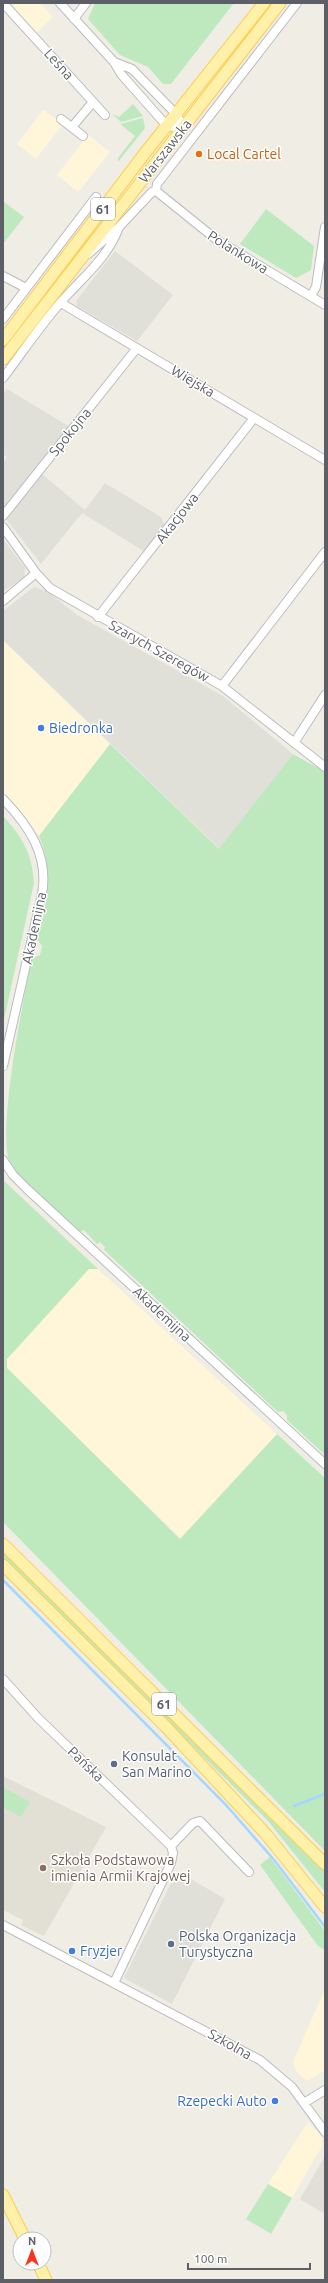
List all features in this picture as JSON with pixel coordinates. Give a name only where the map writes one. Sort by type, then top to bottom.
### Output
[{"type":"main road","name":"Warszawska","points":[[3,340],[176,114],[264,3]]},
{"type":"main road","name":"Warszawska","points":[[3,359],[280,3]]},
{"type":"main road","name":"61","points":[[3,1544],[325,1864]]},
{"type":"main road","name":"61","points":[[3,1565],[182,1743],[279,1849],[325,1907]]},
{"type":"main road","points":[[3,2195],[21,2231]]},
{"type":"street","name":"Leśna","points":[[3,3],[105,115]]},
{"type":"street","points":[[60,3],[114,62],[121,74],[167,126],[184,128]]},
{"type":"street","points":[[74,19],[86,3]]},
{"type":"street","points":[[244,29],[259,3]]},
{"type":"street","points":[[82,258],[98,247],[150,194],[156,191],[157,184],[297,3]]},
{"type":"street","points":[[114,62],[132,69],[176,114],[184,128]]},
{"type":"street","points":[[72,127],[93,102]]},
{"type":"street","points":[[61,118],[83,136]]},
{"type":"street","name":"Polankowa","points":[[156,191],[216,240],[325,305]]},
{"type":"street","points":[[3,319],[96,197]]},
{"type":"street","points":[[3,378],[60,303],[99,261],[114,241],[119,227]]},
{"type":"street","points":[[311,296],[316,287],[325,227]]},
{"type":"street","points":[[3,276],[26,288]]},
{"type":"street","name":"Wiejska","points":[[60,303],[325,460]]},
{"type":"street","name":"Spokojna","points":[[3,516],[137,348]]},
{"type":"street","name":"Akacjowa","points":[[98,617],[254,418]]},
{"type":"street","name":"Szarych Szeregów","points":[[3,527],[36,573],[50,588],[98,617],[222,686],[325,767]]},
{"type":"street","points":[[222,686],[325,552]]},
{"type":"street","points":[[3,600],[36,573]]},
{"type":"street","points":[[294,743],[325,695]]},
{"type":"street","name":"Akademijna","points":[[3,799],[24,823],[37,845],[42,857],[44,876],[41,900],[3,1066]]},
{"type":"street","name":"Akademijna","points":[[3,1160],[8,1169],[27,1190],[325,1464]]},
{"type":"street","name":"Pańska","points":[[3,1679],[38,1718],[171,1846]]},
{"type":"street","points":[[114,1983],[170,1867],[173,1853],[171,1846],[193,1822],[200,1821],[249,1872]]},
{"type":"street","name":"Szkolna","points":[[3,1924],[260,2060],[283,2078],[304,2102],[325,2132]]},
{"type":"street","points":[[304,2102],[325,2090]]},
{"type":"shaded area","points":[[9,3],[40,3],[53,17],[36,33]]},
{"type":"shaded area","points":[[43,110],[63,124],[36,159],[17,144]]},
{"type":"shaded area","points":[[88,135],[110,152],[78,192],[57,175]]},
{"type":"shaded area","points":[[115,251],[173,295],[137,341],[77,306],[76,301]]},
{"type":"shaded area","points":[[7,389],[70,427],[3,511],[3,463],[7,457],[3,454],[3,394]]},
{"type":"shaded area","points":[[42,474],[85,510],[105,483],[161,517],[165,527],[145,552],[82,513],[41,564],[6,519]]},
{"type":"shaded area","points":[[3,539],[25,568],[24,577],[3,592]]},
{"type":"shaded area","points":[[34,587],[47,591],[77,615],[223,696],[293,754],[220,849],[3,640],[3,611]]},
{"type":"shaded area","points":[[3,640],[110,744],[39,836],[3,792]]},
{"type":"shaded area","points":[[89,1269],[98,1269],[277,1434],[181,1539],[7,1368],[7,1359]]},
{"type":"shaded area","name":"Szkoła Podstawowa imienia Armii Krajowej","points":[[3,1776],[106,1827],[44,1936],[21,1925],[23,1920],[3,1910]]},
{"type":"shaded area","points":[[177,1871],[225,1899],[172,2004],[124,1978]]},
{"type":"shaded area","points":[[325,1989],[325,2070],[307,2081],[297,2072],[293,2062]]},
{"type":"shaded area","points":[[308,2122],[322,2137],[322,2146],[292,2198],[268,2184]]},
{"type":"shaded area","points":[[325,2156],[325,2210],[323,2213],[300,2199]]},
{"type":"green space","points":[[95,3],[234,3],[171,84],[163,84],[148,67],[120,55],[88,19]]},
{"type":"green space","points":[[133,104],[143,116],[121,122],[112,114],[119,117]]},
{"type":"green space","points":[[143,118],[145,128],[118,162],[118,158],[135,136],[120,124]]},
{"type":"green space","points":[[4,202],[24,217],[3,244],[3,203]]},
{"type":"green space","points":[[266,209],[314,246],[311,270],[296,278],[240,244]]},
{"type":"green space","points":[[110,744],[219,849],[293,754],[325,772],[325,1455],[287,1420],[287,1415],[283,1411],[278,1412],[104,1250],[105,1247],[100,1242],[97,1244],[84,1230],[80,1232],[41,1198],[22,1178],[8,1158],[6,1140],[7,1116],[13,1061],[32,958],[40,955],[42,946],[37,939],[48,875],[44,849],[39,836]]},
{"type":"green space","points":[[3,816],[21,839],[29,854],[34,883],[3,1024]]},
{"type":"green space","points":[[3,1180],[98,1269],[89,1269],[7,1359],[7,1368],[180,1539],[277,1434],[325,1478],[325,1851],[3,1522]]},
{"type":"green space","points":[[3,1548],[325,1869],[325,1892],[268,1821],[3,1557]]},
{"type":"green space","points":[[3,1787],[30,1802],[21,1817],[3,1807]]},
{"type":"green space","points":[[270,1857],[325,1931],[325,1950],[318,1946],[260,1865]]},
{"type":"green space","points":[[268,2184],[292,2198],[271,2234],[246,2219]]},
{"type":"waterway","points":[[3,1580],[226,1805],[275,1861],[325,1927]]},
{"type":"waterway","points":[[294,1806],[325,1794]]},
{"type":"place","name":"Local Cartel","points":[[199,154]]},
{"type":"place","name":"Biedronka","points":[[41,728]]},
{"type":"place","name":"Konsulat San Marino","points":[[114,1764]]},
{"type":"place","name":"Szkoła Podstawowa imienia Armii Krajowej","points":[[43,1868]]},
{"type":"place","name":"Polska Organizacja Turystyczna","points":[[171,1944]]},
{"type":"place","name":"Fryzjer","points":[[72,1951]]},
{"type":"place","name":"Rzepecki Auto","points":[[275,2101]]}]
